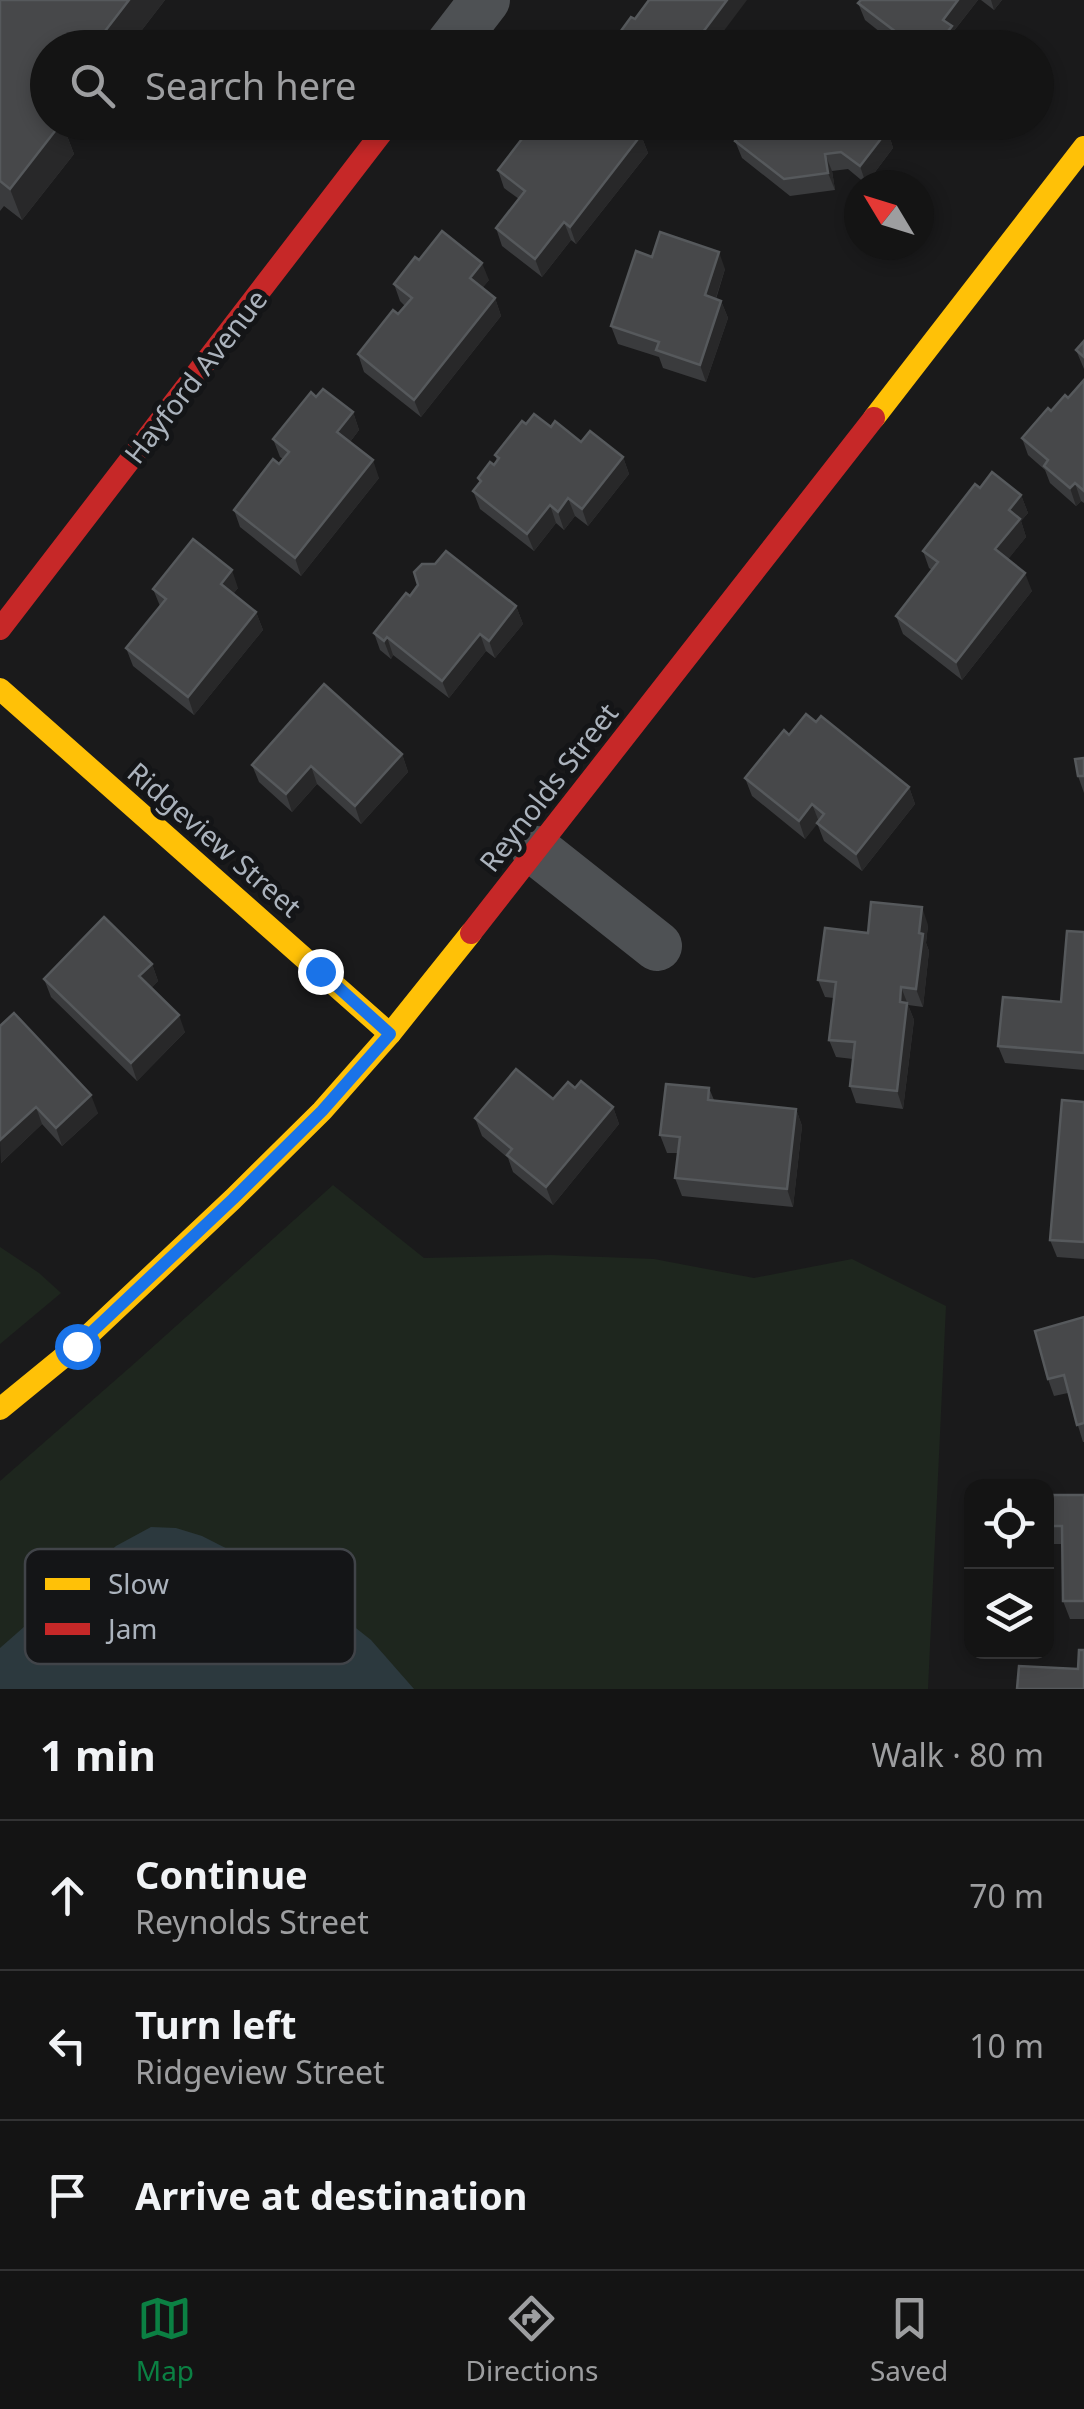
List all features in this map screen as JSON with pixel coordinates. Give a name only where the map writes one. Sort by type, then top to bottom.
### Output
[{"type":"street","points":[[462,30],[484,0]]},
{"type":"street","name":"Hayford Avenue","points":[[0,629],[376,140]]},
{"type":"street","name":"Reynolds Street","points":[[0,1409],[77,1346],[233,1199],[322,1111],[390,1034],[537,851],[1084,147]]},
{"type":"street","name":"Ridgeview Street","points":[[0,689],[390,1034]]},
{"type":"street","points":[[537,851],[657,946]]},
{"type":"shaded area","points":[[333,1185],[424,1258],[551,1255],[654,1259],[754,1278],[852,1259],[946,1306],[928,1689],[0,1689],[0,1481]]},
{"type":"shaded area","points":[[0,1247],[61,1293],[0,1344]]},
{"type":"shaded area","points":[[151,1527],[176,1528],[228,1549],[113,1549]]},
{"type":"shaded area","points":[[25,1626],[25,1664],[355,1664],[355,1627],[414,1689],[0,1689],[0,1648]]},
{"type":"building","points":[[0,0],[129,0],[106,30],[30,30],[30,140],[48,140],[10,189],[0,181]]},
{"type":"building","points":[[649,0],[727,0],[704,30],[622,30],[631,17],[635,19]]},
{"type":"building","points":[[958,0],[943,20],[952,26],[949,30],[893,30],[858,3]]},
{"type":"building","points":[[521,140],[637,140],[570,227],[564,222],[535,259],[496,228],[525,191],[498,170]]},
{"type":"building","points":[[880,140],[860,166],[841,152],[825,154],[828,173],[784,179],[735,141]]},
{"type":"building","points":[[442,231],[482,263],[470,278],[495,298],[414,400],[358,354],[393,310],[398,314],[412,298],[394,284]]},
{"type":"building","points":[[660,232],[719,252],[705,295],[721,301],[700,365],[656,350],[659,342],[611,326],[636,251],[652,257]]},
{"type":"building","points":[[1084,341],[1084,357],[1076,350]]},
{"type":"building","points":[[1084,380],[1084,491],[1075,483],[1070,488],[1044,466],[1048,460],[1022,438],[1048,408],[1051,411],[1065,395],[1068,398]]},
{"type":"building","points":[[323,389],[353,412],[337,432],[373,460],[295,558],[234,510],[273,459],[279,464],[289,452],[273,439],[311,392],[316,397]]},
{"type":"building","points":[[534,414],[551,427],[555,421],[581,442],[590,431],[623,457],[582,509],[568,498],[558,512],[550,505],[527,534],[473,491],[490,462],[494,465],[499,458],[495,455],[522,421],[526,424]]},
{"type":"building","points":[[992,472],[1021,495],[1009,510],[1020,519],[995,549],[1025,573],[956,662],[896,616],[938,562],[923,551],[975,484],[980,488]]},
{"type":"building","points":[[193,539],[232,570],[221,584],[256,612],[188,697],[126,648],[166,599],[153,589]]},
{"type":"building","points":[[446,551],[516,606],[489,641],[480,634],[442,681],[387,637],[384,641],[374,633],[406,593],[410,596],[418,585],[414,572],[422,564],[435,564]]},
{"type":"building","points":[[324,684],[402,754],[355,806],[311,766],[286,794],[252,765]]},
{"type":"building","points":[[806,714],[816,722],[821,716],[909,787],[856,854],[817,823],[824,814],[812,804],[799,821],[745,778],[784,730],[789,735]]},
{"type":"building","points":[[1084,758],[1084,776],[1078,776],[1075,759]]},
{"type":"building","points":[[871,902],[922,907],[916,989],[901,987],[900,1002],[907,1003],[897,1091],[850,1086],[855,1042],[829,1040],[836,982],[818,980],[825,928],[868,933]]},
{"type":"building","points":[[104,917],[152,964],[139,976],[179,1015],[131,1063],[44,979]]},
{"type":"building","points":[[1067,931],[1084,932],[1084,1053],[998,1046],[1003,997],[1061,1002]]},
{"type":"building","points":[[14,1013],[91,1095],[56,1128],[36,1107],[0,1140],[0,1026]]},
{"type":"building","points":[[516,1069],[553,1099],[568,1082],[575,1088],[581,1081],[613,1107],[546,1187],[507,1155],[512,1149],[475,1118]]},
{"type":"building","points":[[666,1084],[709,1088],[708,1100],[796,1109],[787,1189],[675,1178],[680,1137],[660,1135]]},
{"type":"building","points":[[1062,1100],[1084,1102],[1084,1242],[1050,1240]]},
{"type":"building","points":[[1084,1317],[1084,1423],[1077,1425],[1064,1375],[1048,1379],[1035,1331]]},
{"type":"building","points":[[1054,1495],[1084,1495],[1084,1601],[1063,1601],[1062,1526],[1054,1526]]},
{"type":"building","points":[[1079,1650],[1084,1650],[1084,1689],[1017,1689],[1019,1666],[1078,1669]]},
{"type":"traffic: slow","points":[[874,418],[1084,147]]},
{"type":"traffic: slow","points":[[0,689],[390,1034]]},
{"type":"traffic: slow","points":[[0,1409],[77,1346],[322,1111],[471,933]]},
{"type":"traffic: jam","points":[[0,629],[376,140]]},
{"type":"traffic: jam","points":[[471,933],[874,418]]},
{"type":"route","points":[[77,1346],[322,1111],[390,1034],[320,971]]}]
